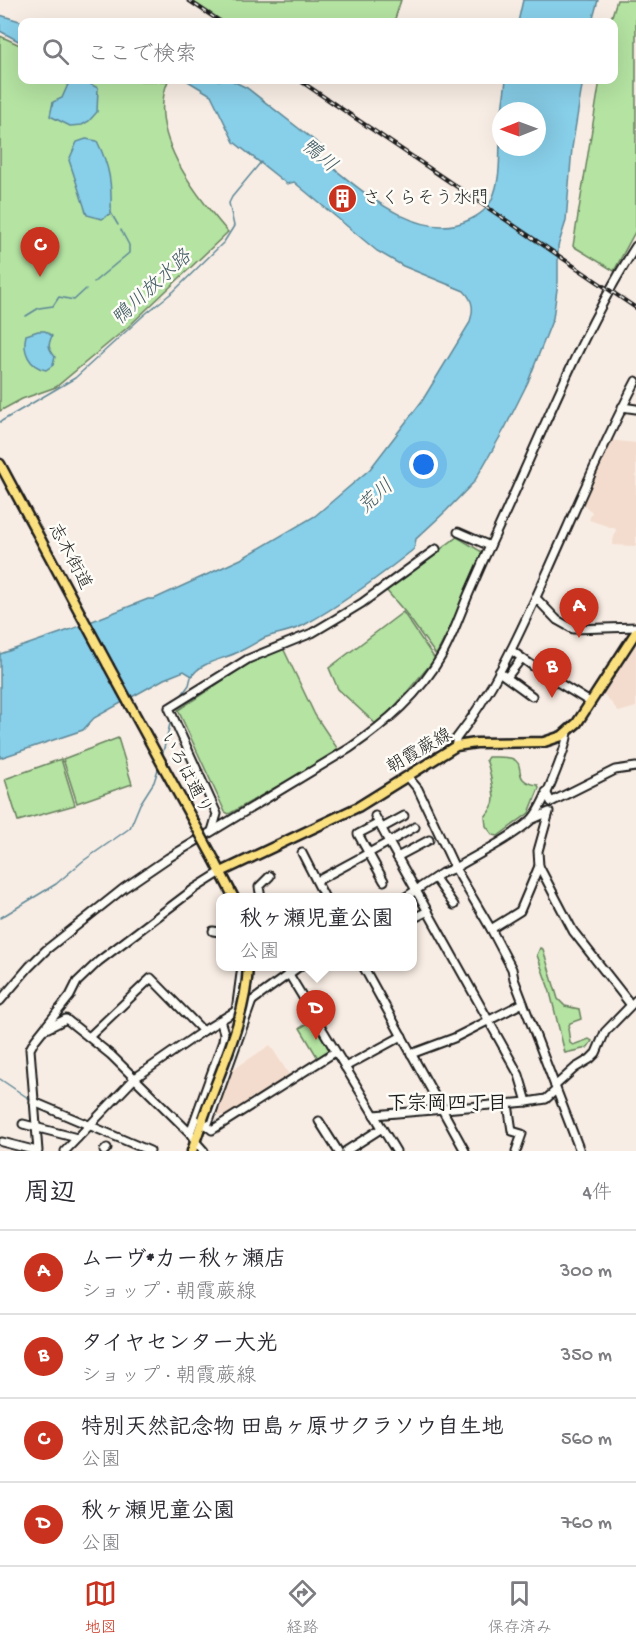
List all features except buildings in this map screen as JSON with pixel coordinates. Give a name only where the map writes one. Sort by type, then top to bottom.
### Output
[{"type":"main road","name":"志木街道","points":[[0,464],[108,665]]},
{"type":"main road","name":"朝霞蕨線","points":[[221,872],[352,810],[456,746],[476,743],[544,742],[557,739],[577,723],[636,632]]},
{"type":"main road","name":"いろは通り","points":[[108,665],[232,893]]},
{"type":"main road","points":[[192,1151],[241,1011],[248,971]]},
{"type":"street","points":[[0,1001],[46,950],[124,888],[212,831],[350,748],[398,710],[428,675],[442,656],[594,321],[636,246]]},
{"type":"street","points":[[456,746],[456,739],[489,691],[511,650],[588,478],[636,381]]},
{"type":"street","points":[[622,407],[636,408]]},
{"type":"street","points":[[458,532],[490,546]]},
{"type":"street","points":[[212,831],[217,814],[169,708],[248,659],[312,633],[353,609],[436,549]]},
{"type":"street","points":[[536,598],[557,620],[573,629],[636,627]]},
{"type":"street","points":[[511,650],[521,659],[590,702]]},
{"type":"street","points":[[507,677],[521,659]]},
{"type":"street","points":[[499,672],[532,696]]},
{"type":"street","points":[[532,820],[567,742],[568,731]]},
{"type":"street","points":[[551,802],[615,770],[636,767]]},
{"type":"street","points":[[408,777],[418,789],[455,868],[512,969],[580,1151]]},
{"type":"street","points":[[374,1115],[546,1099],[575,1068],[596,1053],[605,1032],[633,1003],[573,931],[539,866],[538,851],[551,802],[546,792]]},
{"type":"street","points":[[411,893],[549,812]]},
{"type":"street","points":[[375,816],[519,1076],[527,1102]]},
{"type":"street","points":[[384,881],[358,834],[404,816]]},
{"type":"street","points":[[316,881],[415,827]]},
{"type":"street","points":[[398,857],[429,840]]},
{"type":"street","points":[[302,854],[323,893]]},
{"type":"street","points":[[491,929],[520,911],[539,866]]},
{"type":"street","points":[[2,1142],[38,1151],[30,1049],[70,996],[77,982],[99,961],[201,883],[221,872]]},
{"type":"street","points":[[260,893],[258,887],[270,876]]},
{"type":"street","points":[[435,878],[454,905]]},
{"type":"street","points":[[417,917],[428,911]]},
{"type":"street","points":[[236,1011],[241,971]]},
{"type":"street","points":[[286,971],[396,1151]]},
{"type":"street","points":[[65,1151],[135,1078],[203,1031],[252,1001],[292,971]]},
{"type":"street","points":[[366,971],[465,1151]]},
{"type":"street","points":[[89,1037],[151,978],[203,1031]]},
{"type":"street","points":[[252,1001],[203,1123],[212,1130],[336,1052]]},
{"type":"street","points":[[411,1054],[454,1038],[523,1003]]},
{"type":"street","points":[[43,1030],[66,1018],[135,1078],[190,1132],[204,1151]]},
{"type":"street","points":[[190,1132],[223,1041],[224,1034],[220,1020]]},
{"type":"street","points":[[345,1067],[402,1036]]},
{"type":"street","points":[[34,1102],[87,1127],[150,1151]]},
{"type":"street","points":[[508,1104],[512,1131],[522,1134],[516,1151]]},
{"type":"street","points":[[319,1121],[338,1151]]},
{"type":"street","points":[[23,1124],[77,1138]]},
{"type":"street","points":[[346,1151],[382,1128]]},
{"type":"shaded area","points":[[608,440],[636,443],[636,546],[612,545],[616,529],[589,520],[592,512],[580,504]]},
{"type":"shaded area","points":[[636,640],[636,707],[619,712],[602,692]]},
{"type":"shaded area","points":[[270,1045],[290,1076],[227,1117],[212,1113],[228,1073]]},
{"type":"green space","points":[[191,0],[401,0],[395,18],[218,18]]},
{"type":"green space","points":[[617,0],[636,0],[636,230],[614,271],[573,246],[599,84],[618,84],[618,18],[611,18]]},
{"type":"green space","points":[[0,36],[18,44],[18,84],[167,84],[163,101],[164,121],[169,142],[189,182],[228,232],[128,327],[56,387],[22,399],[0,411]]},
{"type":"green space","points":[[457,537],[482,552],[458,612],[436,655],[386,590]]},
{"type":"green space","points":[[403,612],[435,659],[378,726],[338,689],[329,668]]},
{"type":"green space","points":[[283,648],[315,715],[339,751],[229,814],[225,812],[178,710],[246,665]]},
{"type":"green space","points":[[118,738],[132,784],[77,803],[63,759]]},
{"type":"green space","points":[[488,757],[513,759],[519,765],[521,777],[529,783],[538,785],[539,788],[529,813],[498,836],[493,835],[486,826],[485,817],[494,799],[486,760]]},
{"type":"green space","points":[[61,759],[75,805],[18,821],[5,779]]},
{"type":"green space","points":[[540,948],[543,949],[558,999],[565,1006],[579,1009],[581,1019],[570,1023],[568,1028],[570,1043],[573,1045],[589,1039],[592,1041],[587,1048],[565,1053],[550,992],[537,955]]},
{"type":"green space","points":[[313,1020],[332,1052],[319,1060],[300,1028]]},
{"type":"water","points":[[523,0],[598,0],[593,18],[519,18]]},
{"type":"water","points":[[0,15],[18,20],[18,41],[0,31]]},
{"type":"water","points":[[68,84],[90,84],[98,88],[97,112],[82,125],[70,126],[50,116],[53,102],[62,98]]},
{"type":"water","points":[[193,84],[239,84],[247,88],[320,145],[319,157],[389,209],[409,219],[429,225],[449,226],[469,220],[490,203],[498,180],[500,156],[546,156],[546,102],[503,102],[505,84],[582,84],[572,148],[566,221],[558,246],[558,282],[553,318],[528,382],[474,482],[416,539],[414,549],[388,570],[304,625],[264,638],[240,651],[206,664],[192,676],[184,671],[164,679],[94,718],[83,730],[0,758],[0,654],[148,599],[154,599],[241,559],[315,516],[370,469],[422,401],[471,319],[471,302],[464,291],[403,266],[377,251],[294,182],[287,184],[234,142],[211,95]]},
{"type":"water","points":[[86,139],[97,141],[109,176],[111,213],[102,219],[87,215],[69,160],[77,142]]},
{"type":"water","points":[[45,331],[52,336],[49,347],[55,357],[53,365],[46,370],[35,366],[26,352],[26,335]]},
{"type":"waterway","name":"鴨川放水路","points":[[0,422],[75,378],[174,291],[224,242],[234,226],[229,203],[261,162]]},
{"type":"waterway","points":[[111,213],[118,225]]},
{"type":"waterway","points":[[94,282],[129,253],[129,245],[121,230]]},
{"type":"waterway","points":[[26,316],[39,308],[53,306],[59,297],[74,300],[86,289]]},
{"type":"waterway","points":[[181,696],[189,685],[191,677]]},
{"type":"waterway","points":[[162,756],[171,720]]},
{"type":"waterway","points":[[0,918],[56,884],[83,861],[130,828],[140,804],[154,782],[159,766]]},
{"type":"waterway","points":[[0,1079],[31,1100]]},
{"type":"railway","points":[[188,0],[215,18]]},
{"type":"railway","points":[[305,84],[636,308]]},
{"type":"place","name":"さくらそう水門","points":[[342,199]]},
{"type":"place","name":"特別天然記念物 田島ヶ原サクラソウ自生地","points":[[40,277]]},
{"type":"place","name":"ムーヴ*カー秋ヶ瀬店","points":[[579,638]]},
{"type":"place","name":"タイヤセンター大光","points":[[552,698]]},
{"type":"place","name":"秋ヶ瀬児童公園","points":[[316,1040]]},
{"type":"district","name":"下宗岡四丁目","points":[[447,1105]]},
{"type":"water label","name":"鴨川","points":[[318,157]]},
{"type":"water label","name":"荒川","points":[[377,498]]}]
